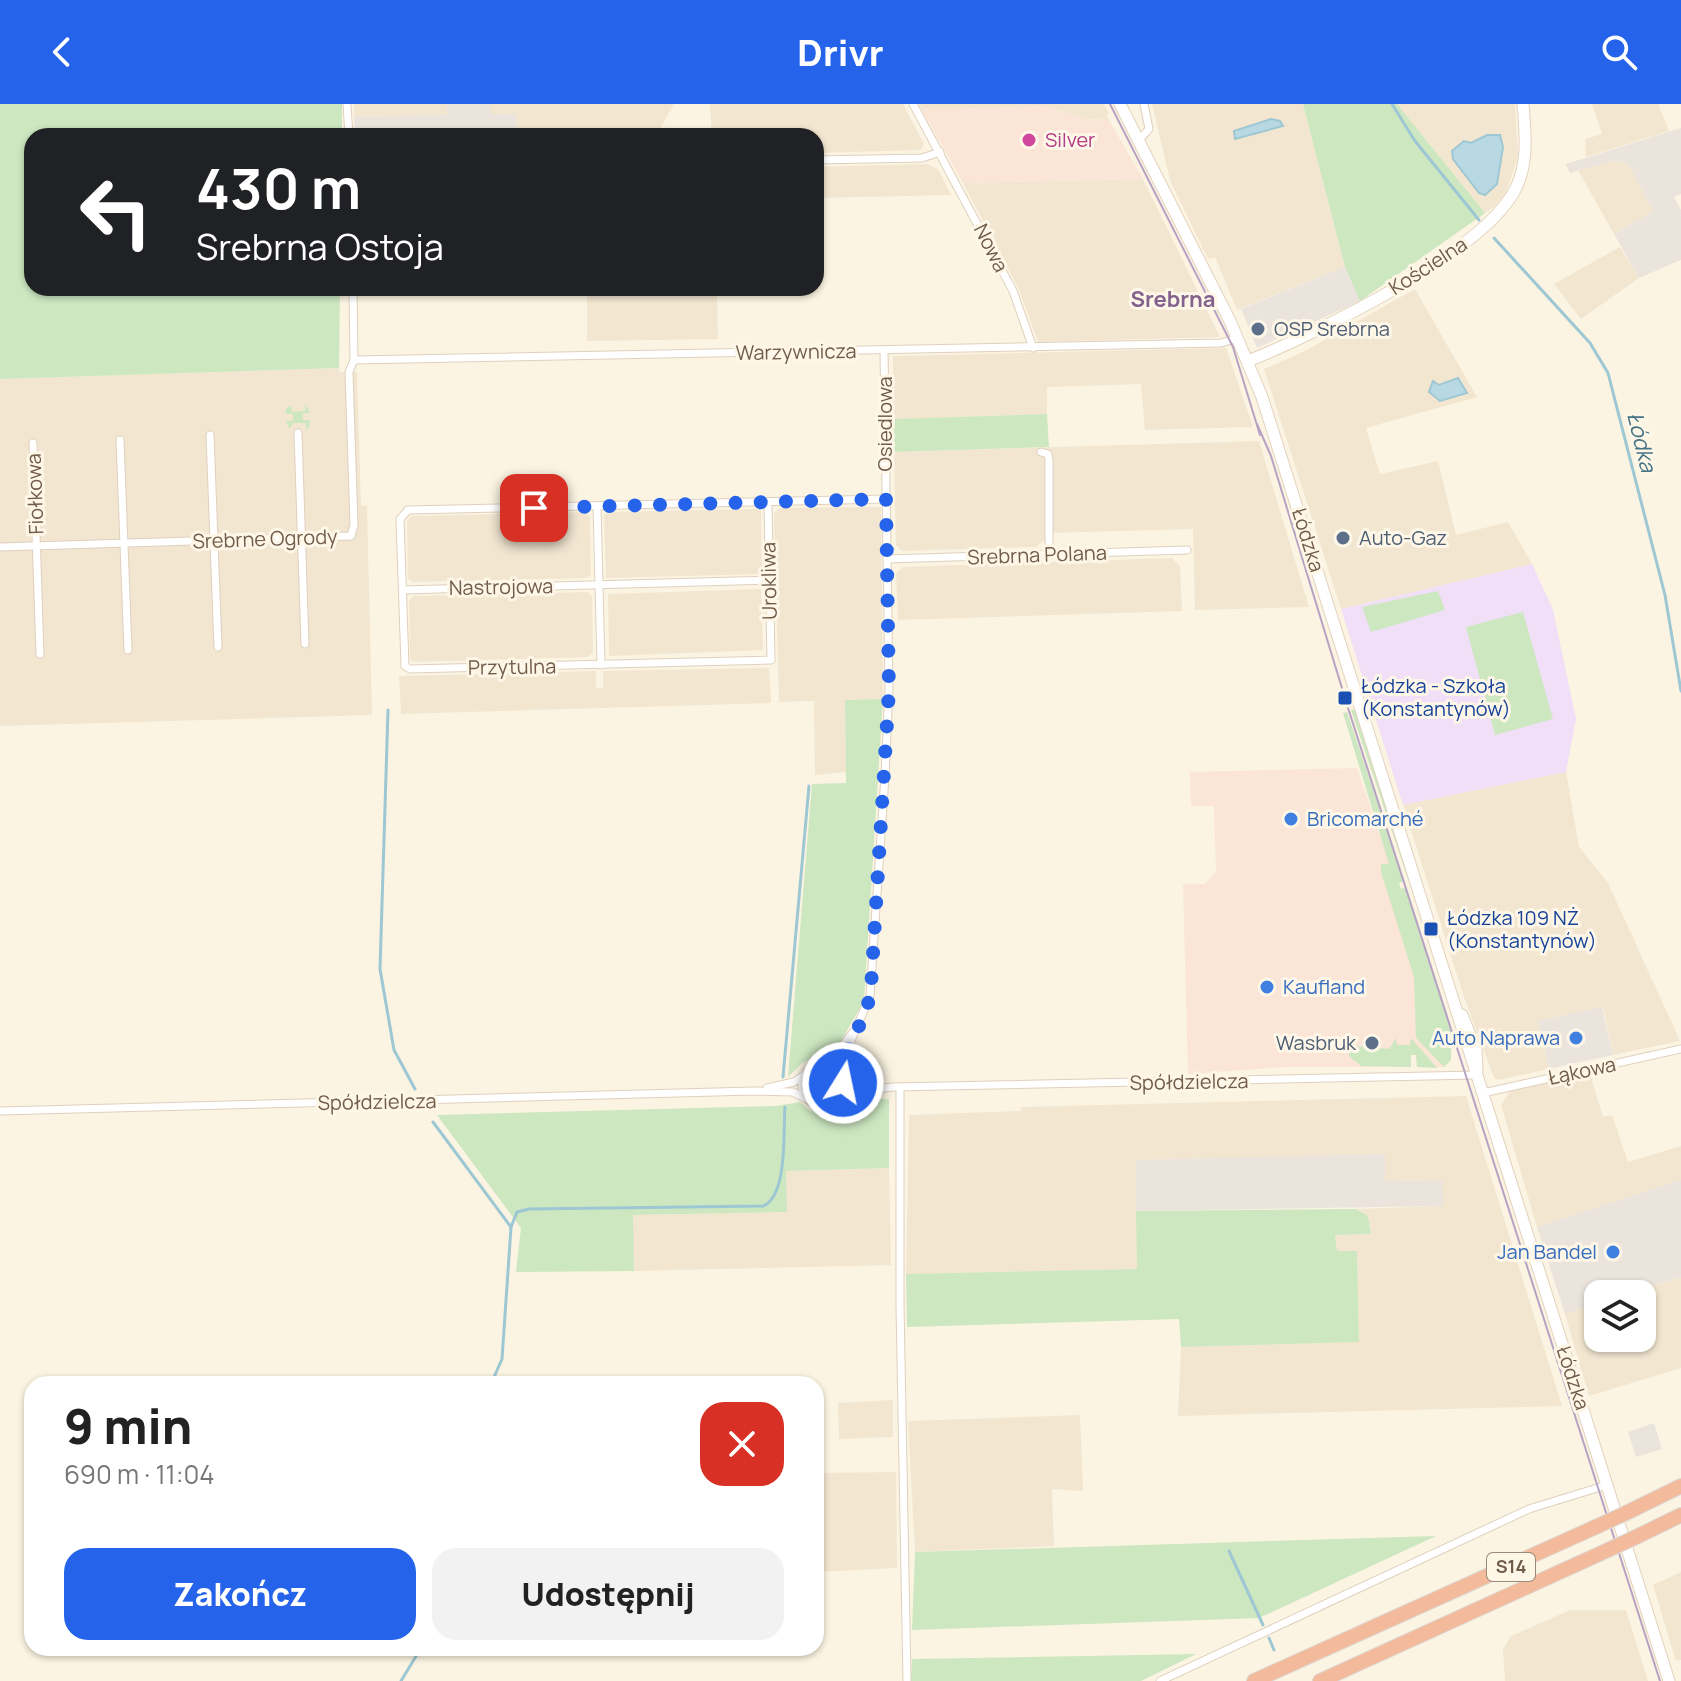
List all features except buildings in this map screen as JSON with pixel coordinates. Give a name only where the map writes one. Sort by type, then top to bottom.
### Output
[{"type":"highway","name":"S14","points":[[1254,1681],[1681,1486]]},
{"type":"highway","name":"S14","points":[[1320,1681],[1681,1515]]},
{"type":"main road","name":"Łódzka","points":[[1120,104],[1238,338],[1273,428],[1451,994],[1473,1042],[1477,1075],[1669,1681]]},
{"type":"main road","name":"Kościelna","points":[[1248,361],[1379,298],[1491,222],[1511,198],[1522,175],[1526,146],[1523,104]]},
{"type":"street","points":[[347,104],[348,128]]},
{"type":"street","name":"Nowa","points":[[913,104],[1013,291],[1033,348]]},
{"type":"street","points":[[1139,140],[1149,129],[1144,104]]},
{"type":"street","points":[[824,160],[922,158],[940,152]]},
{"type":"street","points":[[353,296],[354,360]]},
{"type":"street","name":"Warzywnicza","points":[[354,360],[1033,348],[1221,343],[1238,338]]},
{"type":"street","name":"Osiedlowa","points":[[840,1074],[871,988],[886,753],[884,350]]},
{"type":"street","name":"Srebrne Ogrody","points":[[0,547],[353,534],[349,372],[354,360]]},
{"type":"street","points":[[298,433],[305,644]]},
{"type":"street","points":[[210,435],[218,647]]},
{"type":"street","points":[[120,440],[128,650]]},
{"type":"street","name":"Fiołkowa","points":[[33,443],[40,654]]},
{"type":"street","points":[[1041,452],[1048,454],[1049,460],[1049,555]]},
{"type":"street","points":[[601,665],[597,506],[886,499]]},
{"type":"street","name":"Urokliwa","points":[[768,502],[771,660]]},
{"type":"street","name":"Przytulna","points":[[597,506],[408,510],[401,515],[407,668],[771,660]]},
{"type":"street","name":"Srebrna Polana","points":[[887,559],[1187,550]]},
{"type":"street","name":"Nastrojowa","points":[[403,590],[769,580]]},
{"type":"street","name":"Osiedlowa","points":[[821,1065],[834,1057],[860,1023]]},
{"type":"street","name":"Łąkowa","points":[[1483,1093],[1681,1049]]},
{"type":"street","points":[[846,1056],[849,1073],[859,1082]]},
{"type":"street","points":[[753,1091],[794,1082],[821,1065],[859,1082],[897,1087]]},
{"type":"street","points":[[807,1099],[802,1083],[808,1071]]},
{"type":"street","points":[[837,1100],[843,1090],[840,1074]]},
{"type":"street","name":"Spółdzielcza","points":[[897,1087],[1477,1075]]},
{"type":"street","points":[[753,1091],[793,1092],[822,1106],[855,1091],[897,1087]]},
{"type":"street","points":[[897,1087],[907,1681]]},
{"type":"street","name":"Spółdzielcza","points":[[0,1111],[753,1091]]},
{"type":"street","points":[[1160,1681],[1529,1509],[1607,1485]]},
{"type":"shaded area","points":[[354,104],[447,104],[448,115],[354,117]]},
{"type":"shaded area","points":[[447,104],[490,104],[491,114],[516,114],[517,128],[355,128],[354,117],[447,115]]},
{"type":"shaded area","points":[[490,104],[674,104],[660,128],[517,128],[516,114],[490,114]]},
{"type":"shaded area","points":[[710,104],[903,104],[924,144],[921,150],[824,153],[824,128],[712,128]]},
{"type":"shaded area","points":[[919,104],[1104,104],[1109,120],[1086,119],[1045,106],[922,110]]},
{"type":"shaded area","points":[[1152,104],[1303,104],[1345,267],[1237,310],[1215,257],[1208,259],[1170,180]]},
{"type":"shaded area","points":[[1397,104],[1515,104],[1518,156],[1506,193],[1495,206],[1485,213]]},
{"type":"shaded area","points":[[1592,104],[1658,104],[1669,131],[1586,157],[1585,139],[1602,134]]},
{"type":"shaded area","name":"Silver","points":[[1045,106],[1086,119],[1109,120],[1143,179],[963,183],[922,110]]},
{"type":"shaded area","points":[[1681,128],[1681,194],[1674,197],[1681,210],[1681,260],[1639,278],[1614,234],[1654,211],[1628,164],[1616,160],[1570,173],[1566,164]]},
{"type":"shaded area","points":[[1616,160],[1628,164],[1654,211],[1614,234],[1578,170]]},
{"type":"shaded area","points":[[927,164],[938,169],[951,195],[824,198],[824,167]]},
{"type":"shaded area","points":[[1143,179],[1220,337],[1038,342],[1019,290],[963,183]]},
{"type":"shaded area","points":[[1620,247],[1639,278],[1581,319],[1554,284]]},
{"type":"shaded area","points":[[1345,267],[1360,301],[1257,348],[1241,309]]},
{"type":"shaded area","points":[[1415,289],[1477,397],[1366,428],[1380,474],[1438,461],[1456,535],[1508,522],[1532,564],[1341,609],[1264,369],[1303,352]]},
{"type":"shaded area","points":[[587,296],[717,296],[718,339],[587,341]]},
{"type":"shaded area","points":[[1226,348],[1253,427],[1145,430],[1141,384],[1047,387],[1047,414],[893,419],[893,356]]},
{"type":"shaded area","points":[[339,368],[340,372],[357,372],[361,505],[367,506],[372,715],[0,726],[0,379]]},
{"type":"shaded area","points":[[1259,441],[1309,607],[1195,610],[1193,529],[1046,533],[1045,539],[1036,547],[902,551],[896,545],[894,452]]},
{"type":"shaded area","points":[[881,507],[883,699],[845,700],[846,772],[815,775],[814,701],[779,702],[774,514],[779,508]]},
{"type":"shaded area","points":[[761,509],[762,574],[606,578],[604,515],[607,512]]},
{"type":"shaded area","points":[[587,512],[590,517],[591,575],[587,578],[413,582],[408,579],[407,521],[411,516]]},
{"type":"shaded area","points":[[1172,558],[1180,566],[1182,611],[898,620],[896,573],[903,567]]},
{"type":"shaded area","points":[[1532,564],[1553,610],[1576,719],[1566,772],[1403,805],[1341,609]]},
{"type":"shaded area","points":[[761,589],[763,650],[609,656],[608,594]]},
{"type":"shaded area","points":[[588,592],[592,597],[593,653],[588,657],[414,662],[410,659],[409,601],[413,596]]},
{"type":"shaded area","points":[[769,668],[771,703],[401,714],[399,676],[596,671],[596,688],[603,688],[603,671]]},
{"type":"shaded area","points":[[1357,768],[1452,1046],[1451,1060],[1444,1067],[1417,1067],[1416,1055],[1411,1055],[1411,1067],[1284,1067],[1188,1074],[1183,884],[1205,884],[1216,872],[1214,806],[1191,806],[1190,772]]},
{"type":"shaded area","points":[[1566,772],[1579,847],[1608,883],[1680,1041],[1613,1055],[1603,1007],[1538,1021],[1549,1069],[1498,1080],[1494,1078],[1464,997],[1403,805]]},
{"type":"shaded area","name":"Auto Naprawa","points":[[1602,1007],[1613,1055],[1549,1069],[1538,1021]]},
{"type":"shaded area","points":[[1590,1074],[1603,1117],[1612,1115],[1628,1162],[1681,1146],[1681,1180],[1537,1227],[1501,1105],[1510,1091]]},
{"type":"shaded area","points":[[1466,1096],[1562,1406],[1178,1416],[1181,1347],[1359,1342],[1357,1251],[1337,1251],[1335,1235],[1371,1234],[1368,1216],[1356,1209],[1442,1206],[1441,1180],[1384,1181],[1385,1155],[1136,1160],[1137,1269],[906,1274],[909,1115],[1021,1111],[1021,1107]]},
{"type":"shaded area","points":[[1385,1154],[1385,1181],[1442,1180],[1443,1206],[1136,1211],[1136,1160]]},
{"type":"shaded area","points":[[889,1168],[891,1265],[634,1271],[632,1215],[786,1212],[786,1171]]},
{"type":"shaded area","name":"Jan Bandel","points":[[1681,1180],[1681,1277],[1656,1285],[1656,1280],[1584,1280],[1584,1308],[1565,1314],[1537,1227]]},
{"type":"shaded area","points":[[1681,1277],[1681,1368],[1589,1396],[1565,1314],[1584,1308],[1584,1352],[1656,1352],[1656,1285]]},
{"type":"shaded area","points":[[893,1400],[893,1437],[839,1439],[838,1403]]},
{"type":"shaded area","points":[[1080,1415],[1083,1491],[1052,1489],[1054,1546],[915,1552],[908,1421]]},
{"type":"shaded area","points":[[1654,1423],[1662,1449],[1636,1457],[1628,1432]]},
{"type":"shaded area","points":[[896,1472],[897,1568],[824,1572],[824,1473]]},
{"type":"shaded area","points":[[1681,1572],[1681,1660],[1676,1661],[1653,1585]]},
{"type":"shaded area","points":[[1570,1610],[1626,1610],[1648,1681],[1505,1681],[1503,1649],[1511,1636]]},
{"type":"green space","points":[[0,104],[342,104],[342,128],[24,128],[24,296],[340,296],[339,368],[0,379]]},
{"type":"green space","points":[[1303,104],[1397,104],[1485,213],[1360,301],[1345,267]]},
{"type":"green space","points":[[305,404],[310,413],[303,413],[303,420],[310,420],[309,427],[306,430],[306,423],[293,423],[290,429],[286,421],[293,421],[293,414],[286,414],[286,409],[291,405],[292,412],[305,411]]},
{"type":"green space","points":[[1047,414],[1049,447],[894,452],[893,419]]},
{"type":"green space","points":[[1438,591],[1445,610],[1371,632],[1362,607]]},
{"type":"green space","points":[[1523,612],[1553,719],[1495,735],[1466,627]]},
{"type":"green space","points":[[883,699],[864,1001],[837,1048],[828,1055],[818,1055],[802,1063],[788,1077],[812,784],[846,783],[845,700]]},
{"type":"green space","points":[[1356,709],[1409,878],[1408,879],[1351,710]]},
{"type":"green space","points":[[1347,712],[1404,881],[1399,883],[1401,889],[1406,887],[1456,1045],[1451,1047],[1451,1060],[1444,1067],[1416,1038],[1414,977],[1381,872],[1381,864],[1389,864],[1343,713]]},
{"type":"green space","points":[[1396,1038],[1397,1045],[1410,1045],[1411,1038],[1437,1068],[1417,1067],[1416,1055],[1411,1055],[1411,1067],[1361,1066],[1349,1056],[1348,1039],[1352,1039],[1352,1046],[1389,1049]]},
{"type":"green space","points":[[822,1071],[833,1075],[837,1086],[833,1097],[822,1101],[811,1097],[807,1086],[811,1075]]},
{"type":"green space","points":[[852,1099],[889,1099],[889,1168],[786,1171],[787,1212],[633,1215],[634,1271],[516,1272],[521,1228],[437,1115],[776,1106],[800,1102],[810,1111],[831,1113]]},
{"type":"green space","points":[[1356,1209],[1368,1216],[1371,1234],[1335,1235],[1337,1251],[1357,1251],[1359,1342],[1181,1347],[1179,1319],[907,1327],[906,1274],[1137,1269],[1136,1211]]},
{"type":"green space","points":[[1436,1536],[1259,1618],[912,1630],[915,1552]]},
{"type":"green space","points":[[1196,1654],[1141,1681],[911,1681],[912,1659]]},
{"type":"water","points":[[1271,119],[1280,121],[1283,126],[1235,139],[1234,131]]},
{"type":"water","points":[[1487,135],[1500,135],[1503,147],[1497,184],[1485,195],[1479,193],[1453,159],[1452,151],[1464,141],[1471,143]]},
{"type":"water","points":[[1458,378],[1467,393],[1440,401],[1429,392],[1433,381],[1439,385]]},
{"type":"waterway","name":"Łódka","points":[[1392,104],[1415,141],[1479,220]]},
{"type":"waterway","name":"Łódka","points":[[1494,238],[1590,343],[1608,373],[1665,595],[1681,691]]},
{"type":"waterway","points":[[388,710],[380,969],[394,1050],[415,1089]]},
{"type":"waterway","points":[[783,1077],[809,786]]},
{"type":"waterway","points":[[511,1227],[517,1212],[529,1209],[763,1206],[777,1190],[780,1177],[785,1107]]},
{"type":"waterway","points":[[433,1122],[511,1227],[502,1359],[495,1376]]},
{"type":"waterway","points":[[1229,1551],[1263,1625]]},
{"type":"waterway","points":[[1269,1638],[1274,1650]]},
{"type":"waterway","points":[[401,1681],[416,1656]]},
{"type":"tram line","points":[[1110,104],[1233,347],[1260,435]]},
{"type":"tram line","points":[[1257,424],[1271,456],[1349,711],[1660,1681]]},
{"type":"place","name":"Silver","points":[[1029,140]]},
{"type":"place","name":"OSP Srebrna","points":[[1258,329]]},
{"type":"place","name":"Auto-Gaz","points":[[1343,538]]},
{"type":"place","name":"Łódzka - Szkoła (Konstantynów)","points":[[1345,698]]},
{"type":"place","name":"Bricomarché","points":[[1291,819]]},
{"type":"place","name":"Łódzka 109 NŻ (Konstantynów)","points":[[1431,929]]},
{"type":"place","name":"Kaufland","points":[[1267,987]]},
{"type":"place","name":"Auto Naprawa","points":[[1576,1038]]},
{"type":"place","name":"Wasbruk","points":[[1372,1043]]},
{"type":"place","name":"Jan Bandel","points":[[1613,1252]]},
{"type":"district","name":"Srebrna","points":[[1173,299]]},
{"type":"route","points":[[534,508],[886,499],[889,690],[871,988],[867,1009],[838,1071],[843,1083]]}]
